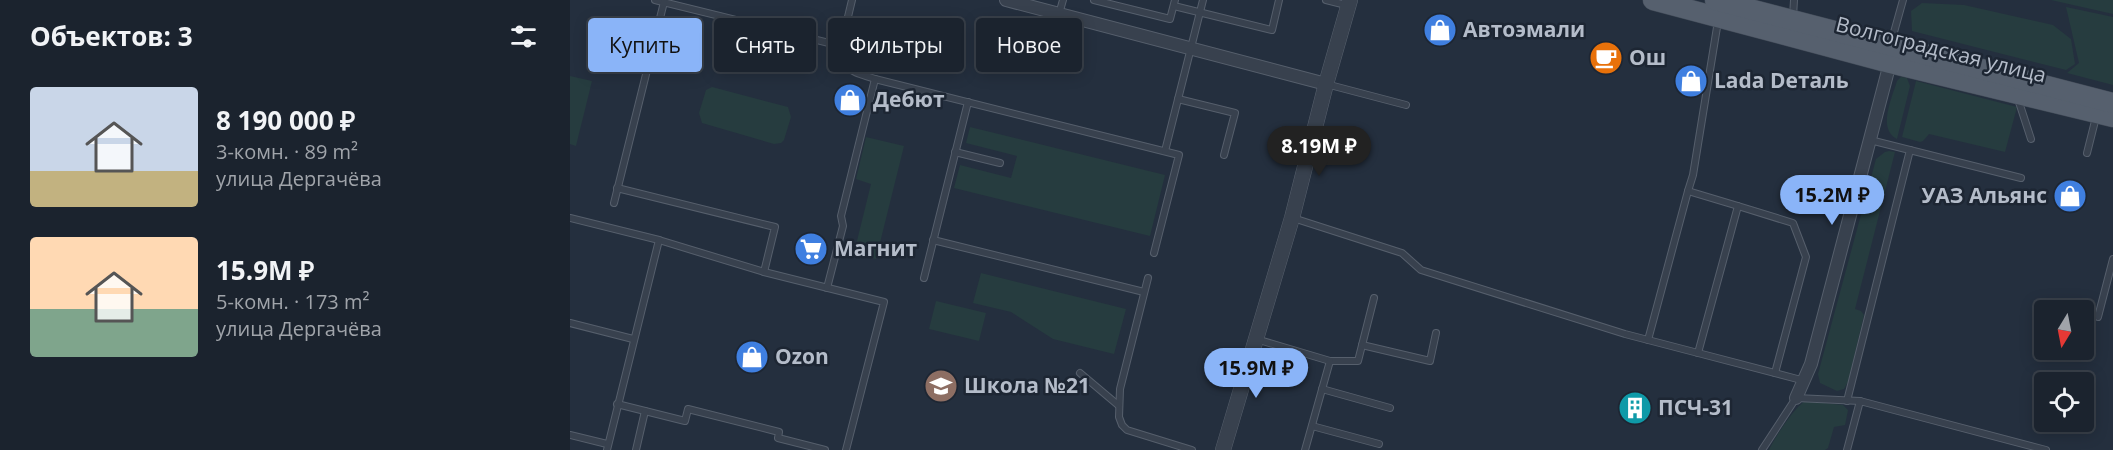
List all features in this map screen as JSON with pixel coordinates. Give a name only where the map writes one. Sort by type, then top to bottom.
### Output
[{"type":"main road","name":"Волгоградская улица","points":[[1653,0],[1719,5],[1793,21],[1890,55],[2106,108]]},
{"type":"main road","name":"Волгоградская улица","points":[[1719,5],[2016,93],[2106,108]]},
{"type":"street","points":[[1006,0],[1326,84]]},
{"type":"street","points":[[1223,450],[1292,218],[1348,2]]},
{"type":"street","points":[[1796,399],[1811,364],[1890,55]]},
{"type":"lane","points":[[655,0],[828,43]]},
{"type":"lane","points":[[848,18],[852,0]]},
{"type":"lane","points":[[1059,14],[1063,0]]},
{"type":"lane","points":[[1094,0],[1170,19],[1175,3],[1200,12],[1272,30],[1279,0]]},
{"type":"lane","points":[[1165,151],[1203,0]]},
{"type":"lane","points":[[1326,0],[1348,2]]},
{"type":"lane","points":[[1793,21],[1794,0]]},
{"type":"lane","points":[[1890,55],[1902,0]]},
{"type":"lane","points":[[614,203],[664,2]]},
{"type":"lane","points":[[1648,340],[1693,175],[1719,5]]},
{"type":"lane","points":[[855,72],[1179,155],[1154,253]]},
{"type":"lane","points":[[827,288],[843,226],[841,216],[875,79]]},
{"type":"lane","points":[[1326,84],[1406,105]]},
{"type":"lane","points":[[2016,93],[2031,139]]},
{"type":"lane","points":[[1178,99],[1235,113],[1224,155]]},
{"type":"lane","points":[[924,278],[968,102]]},
{"type":"lane","points":[[2087,153],[2106,108]]},
{"type":"lane","points":[[1870,140],[2021,178]]},
{"type":"lane","points":[[1847,400],[1910,150]]},
{"type":"lane","points":[[955,152],[1000,163]]},
{"type":"lane","points":[[618,188],[775,227],[764,272]]},
{"type":"lane","points":[[1688,191],[1793,223],[1806,257],[1775,373]]},
{"type":"lane","points":[[1698,353],[1738,206]]},
{"type":"lane","points":[[570,218],[658,240],[764,272],[884,302],[846,450]]},
{"type":"lane","points":[[1292,218],[1402,253],[1421,270],[1648,340],[1805,381]]},
{"type":"lane","points":[[570,435],[607,447],[658,240]]},
{"type":"lane","points":[[933,240],[1144,292]]},
{"type":"lane","points":[[2098,317],[2113,259]]},
{"type":"lane","points":[[1148,278],[1120,389],[1119,405],[1122,425],[1127,430],[1192,450]]},
{"type":"lane","points":[[1256,339],[1330,361],[1358,361],[1374,298]]},
{"type":"lane","points":[[570,323],[633,339]]},
{"type":"lane","points":[[1362,345],[1430,361],[1437,333]]},
{"type":"lane","points":[[1305,450],[1330,361]]},
{"type":"lane","points":[[1080,373],[1119,405]]},
{"type":"lane","points":[[1322,389],[1390,408]]},
{"type":"lane","points":[[1762,450],[1796,399],[1860,401],[2046,450]]},
{"type":"lane","points":[[1846,450],[1860,401]]},
{"type":"lane","points":[[617,404],[685,421],[688,409],[779,432],[778,438],[825,450]]},
{"type":"lane","points":[[636,450],[645,411]]},
{"type":"lane","points":[[1312,426],[1379,444]]},
{"type":"green space","points":[[2051,0],[2113,0],[2113,14]]},
{"type":"green space","points":[[1922,3],[1964,5],[2053,25],[2071,39],[2075,64],[2066,70],[1912,31],[1911,11]]},
{"type":"green space","points":[[2066,7],[2113,17],[2113,85],[2067,73],[2079,63]]},
{"type":"green space","points":[[570,76],[592,81],[576,146],[570,144]]},
{"type":"green space","points":[[1901,77],[1907,78],[1910,86],[1897,139],[1891,134],[1887,121],[1892,96],[1897,81]]},
{"type":"green space","points":[[1916,81],[2017,107],[2005,152],[1929,134],[1920,142],[1902,137]]},
{"type":"green space","points":[[712,87],[788,107],[791,117],[784,140],[774,144],[702,123],[699,113],[706,90]]},
{"type":"green space","points":[[970,127],[1165,175],[1150,236],[954,188],[960,165],[1011,178],[1017,156],[966,143]]},
{"type":"green space","points":[[866,137],[904,146],[876,259],[854,253],[871,184],[856,179]]},
{"type":"green space","points":[[1889,151],[1895,152],[1855,309],[1864,315],[1848,382],[1844,389],[1837,391],[1820,383],[1818,374],[1876,159]]},
{"type":"green space","points":[[981,273],[1126,309],[1114,354],[1053,339],[1011,312],[973,303]]},
{"type":"green space","points":[[936,301],[986,313],[979,341],[929,329]]},
{"type":"green space","points":[[1805,401],[1843,405],[1848,410],[1845,425],[1834,427],[1828,448],[1825,450],[1769,450],[1785,423]]},
{"type":"place","name":"Автоэмали","points":[[1440,30]]},
{"type":"place","name":"Ош","points":[[1606,58]]},
{"type":"place","name":"Lada Dеталь","points":[[1691,81]]},
{"type":"place","name":"Дебют","points":[[850,100]]},
{"type":"place","name":"УАЗ Альянс","points":[[2070,196]]},
{"type":"place","name":"Магнит","points":[[811,249]]},
{"type":"place","name":"Ozon","points":[[752,357]]},
{"type":"place","name":"Школа №21","points":[[941,386]]},
{"type":"place","name":"ПСЧ-31","points":[[1635,408]]}]
